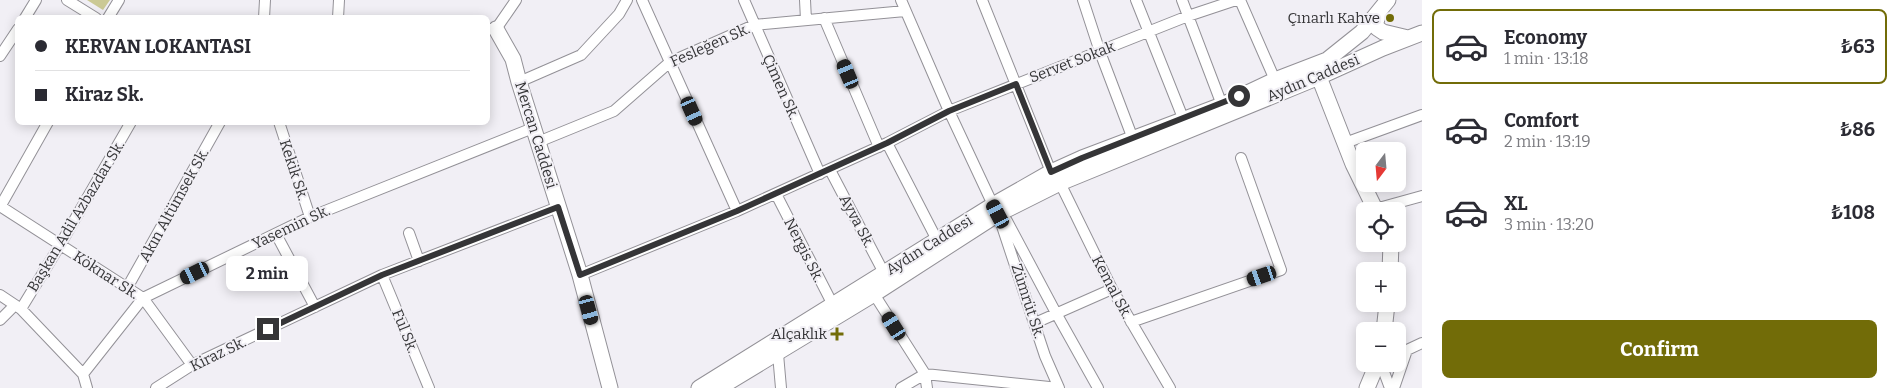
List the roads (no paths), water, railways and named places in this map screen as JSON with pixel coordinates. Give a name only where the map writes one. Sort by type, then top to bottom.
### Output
[{"type":"main road","name":"Aydın Caddesi","points":[[1056,178],[1082,158],[1183,118],[1222,105],[1275,80],[1327,60],[1362,32],[1383,6]]},
{"type":"main road","name":"Aydın Caddesi","points":[[1383,6],[1376,22],[1377,28],[1383,32],[1415,35]]},
{"type":"main road","name":"Mercan Caddesi","points":[[492,29],[513,59],[518,82],[580,275],[610,388]]},
{"type":"main road","name":"Aydın Caddesi","points":[[699,388],[937,240],[1056,178],[1319,77],[1415,35]]},
{"type":"main road","points":[[1319,77],[1353,164],[1372,202]]},
{"type":"main road","name":"Aydın Caddesi","points":[[719,388],[778,354],[874,294],[996,209]]},
{"type":"main road","points":[[1367,388],[1374,372]]},
{"type":"street","points":[[27,15],[36,0]]},
{"type":"street","points":[[67,0],[91,15]]},
{"type":"street","points":[[110,15],[119,0]]},
{"type":"street","points":[[264,15],[265,0]]},
{"type":"street","points":[[338,15],[339,0]]},
{"type":"street","points":[[492,29],[516,0]]},
{"type":"street","points":[[518,82],[581,55],[619,14],[626,0]]},
{"type":"street","points":[[642,0],[737,211]]},
{"type":"street","name":"Çimen Sk.","points":[[744,0],[820,174]]},
{"type":"street","points":[[805,0],[806,20]]},
{"type":"street","name":"Kemal Sk.","points":[[982,0],[1056,178],[1112,289],[1170,388]]},
{"type":"street","points":[[1083,0],[1100,52],[1134,139]]},
{"type":"street","points":[[1136,0],[1183,118]]},
{"type":"street","points":[[1182,0],[1222,105]]},
{"type":"street","points":[[1238,0],[1275,80]]},
{"type":"street","name":"Servet Sokak","points":[[580,275],[737,211],[830,170],[949,111],[1188,16],[1238,0]]},
{"type":"street","points":[[905,4],[949,111],[996,209],[1008,221],[1098,388]]},
{"type":"street","name":"Fesleğen Sk.","points":[[536,135],[614,111],[670,62],[754,25],[824,18],[905,4]]},
{"type":"street","points":[[824,18],[883,145],[937,240]]},
{"type":"street","points":[[0,56],[15,34]]},
{"type":"street","points":[[1345,143],[1422,115]]},
{"type":"street","points":[[0,206],[46,125]]},
{"type":"street","name":"Başkan Adil Azbazdar Sk.","points":[[0,320],[18,307],[60,245],[129,125]]},
{"type":"street","name":"Akın Altümsek Sk.","points":[[127,288],[218,125]]},
{"type":"street","name":"Kekik Sk.","points":[[280,125],[310,218]]},
{"type":"street","name":"Yasemin Sk.","points":[[82,374],[143,298],[310,218],[536,135]]},
{"type":"street","points":[[1131,322],[1281,270],[1240,158]]},
{"type":"street","name":"Ayva Sk.","points":[[830,170],[884,273]]},
{"type":"street","name":"Nergis Sk.","points":[[776,194],[833,305]]},
{"type":"street","points":[[1402,202],[1422,196]]},
{"type":"street","name":"Köknar Sk.","points":[[0,206],[143,298],[192,365]]},
{"type":"street","name":"Kiraz Sk.","points":[[156,388],[192,365],[382,275],[558,207]]},
{"type":"street","name":"Zümrüt Sk.","points":[[996,209],[1035,323],[1044,356],[1059,388]]},
{"type":"street","points":[[409,233],[419,261]]},
{"type":"street","points":[[276,234],[315,307]]},
{"type":"street","name":"Ful Sk.","points":[[382,275],[429,388]]},
{"type":"street","points":[[1035,323],[1112,289]]},
{"type":"street","points":[[874,294],[925,374],[926,388]]},
{"type":"street","points":[[0,295],[18,307],[82,374],[87,388]]},
{"type":"street","points":[[1406,349],[1422,343]]},
{"type":"street","points":[[778,354],[781,388]]},
{"type":"street","points":[[1385,372],[1392,388]]},
{"type":"street","points":[[1392,388],[1396,372]]},
{"type":"street","points":[[901,388],[925,374],[1059,388]]},
{"type":"place","name":"Çınarlı Kahve","points":[[1390,18]]},
{"type":"place","name":"Alçaklık","points":[[837,334]]}]
